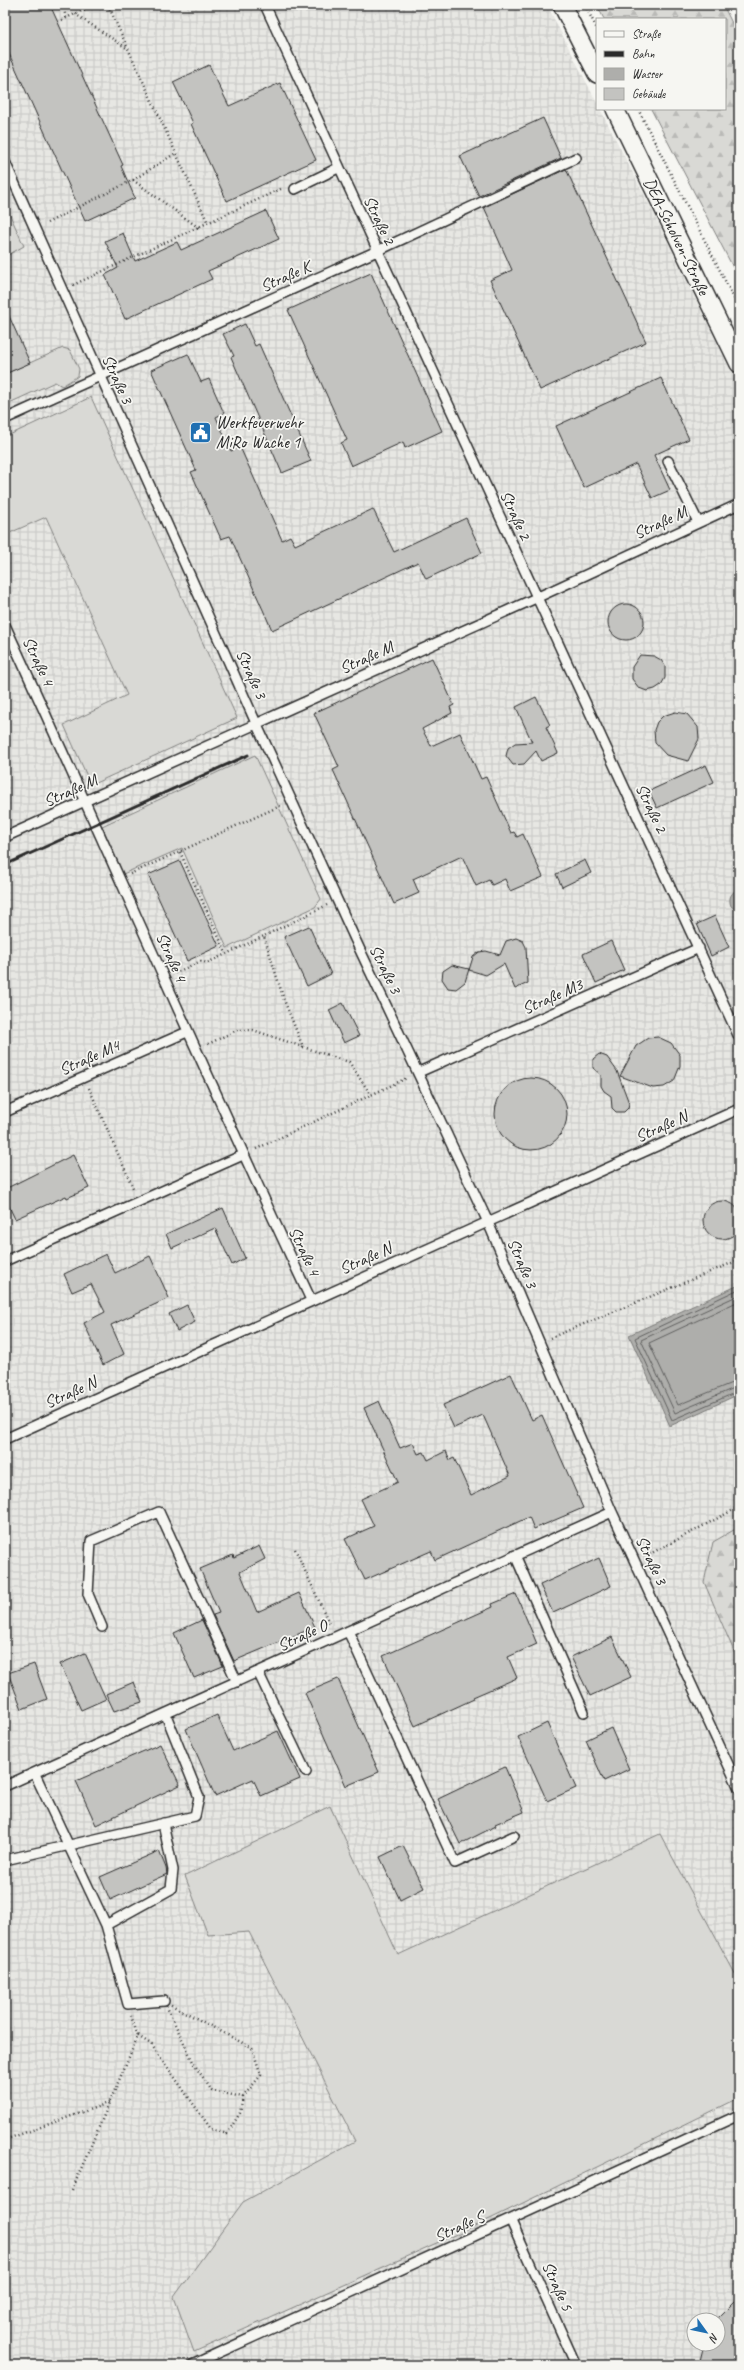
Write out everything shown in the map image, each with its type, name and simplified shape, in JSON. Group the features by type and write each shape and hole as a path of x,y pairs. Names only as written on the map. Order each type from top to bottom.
{"street":[{"path":"562,5 596,72"},
{"name":"DEA-Scholven-Straße","path":"615,110 739,364"}],"lane":[{"name":"Straße 2","path":"265,5 338,168 739,1037"},
{"name":"Straße K","path":"5,419 377,251 576,158"},
{"name":"Straße 3","path":"5,162 256,723 337,900 488,1220 538,1343 612,1512 739,1788"},
{"path":"295,189 338,168"},
{"path":"668,461 698,522"},
{"name":"Straße M","path":"5,837 536,598 739,504"},
{"name":"Straße 4","path":"5,625 120,879 195,1051 311,1300"},
{"name":"Straße M3","path":"418,1072 699,948"},
{"name":"Straße M4","path":"5,1112 187,1032"},
{"name":"Straße N","path":"5,1439 488,1220 739,1109"},
{"path":"5,1261 243,1155"},
{"path":"102,1627 88,1594 91,1541 159,1512 237,1682"},
{"name":"Straße O","path":"5,1786 166,1715 612,1512"},
{"path":"516,1555 584,1712"},
{"path":"348,1631 455,1863 514,1836"},
{"path":"258,1672 306,1772"},
{"path":"5,1860 195,1816 199,1797 166,1715"},
{"path":"35,1774 106,1925 128,2004 164,2001"},
{"path":"106,1925 172,1889 173,1870 163,1824"},
{"name":"Straße S","path":"192,2365 511,2221 739,2115"},
{"name":"Straße 5","path":"511,2221 576,2365"}],"path":[{"path":"63,5 66,18"},
{"path":"62,20 94,5"},
{"path":"108,5 208,224"},
{"path":"585,5 596,27"},
{"path":"75,14 129,50"},
{"path":"639,110 739,308"},
{"path":"34,229 133,180 176,153"},
{"path":"133,180 199,228"},
{"path":"62,290 208,224 287,186 295,189"},
{"path":"120,879 292,800"},
{"path":"180,852 226,953"},
{"path":"164,978 201,961 207,963 337,900"},
{"path":"264,936 284,1000 303,1047"},
{"path":"195,1051 237,1030 254,1030 349,1062 371,1095"},
{"path":"243,1155 418,1072"},
{"path":"84,1077 139,1202"},
{"path":"538,1343 739,1260"},
{"path":"635,1562 739,1507"},
{"path":"295,1549 335,1637"},
{"path":"138,2036 151,2044 211,2129 227,2134 240,2113 243,2097 261,2075 252,2048 164,2001"},
{"path":"164,2001 194,2064 212,2091 243,2097"},
{"path":"72,2190 138,2036 128,2004"},
{"path":"10,2138 111,2102"}],"shaded area":[{"path":"5,5 547,5 596,101 596,110 601,110 651,208 739,387 739,2365 5,2365"}],"green space":[{"path":"597,5 723,5 739,37 739,279 652,110 726,110 726,18 604,18"},
{"path":"5,204 24,246 8,255 5,247"},
{"path":"63,348 70,350 79,369 78,376 62,386 55,382 5,405 5,374"},
{"path":"91,397 237,718 91,785 64,725 127,695 46,517 5,535 5,437"},
{"path":"255,755 321,899 315,907 227,948 182,848 123,874 102,826"},
{"path":"739,1527 739,1663 704,1582 713,1542"},
{"path":"330,1806 398,1955 660,1834 739,1981 739,2098 490,2219 194,2352 174,2297 243,2202 355,2141 249,1932 208,1935 185,1876"}],"water":[{"path":"739,889 739,912 731,906 730,898 736,890"},
{"path":"739,1285 739,1394 670,1426 629,1335"}],"building":[{"path":"5,5 50,5 123,165 121,166 135,198 85,221 5,45"},
{"path":"209,65 229,106 280,83 316,160 227,201 191,124 193,123 173,82"},
{"path":"543,118 561,158 479,196 460,156"},
{"path":"566,169 646,342 540,390 490,280 512,270 484,207"},
{"path":"266,211 279,239 208,271 212,279 125,319 105,275 118,268 105,241 123,233 135,261 177,242 181,250"},
{"path":"371,273 442,431 405,448 403,442 351,466 341,443 347,440 288,310"},
{"path":"5,307 30,363 5,374"},
{"path":"245,324 255,346 259,344 311,461 282,473 231,357 234,356 223,334"},
{"path":"188,354 201,382 209,379 224,413 216,417 231,451 240,447 282,540 290,536 295,545 373,509 394,552 466,518 482,553 426,579 418,562 272,630 230,536 221,539 191,472 196,470 151,370"},
{"path":"661,378 689,439 654,455 670,490 652,498 636,464 584,488 556,426"},
{"path":"626,604 639,609 644,622 639,635 626,640 613,635 608,622 613,609"},
{"path":"640,655 654,656 661,660 665,666 665,678 661,685 655,689 647,691 639,688 632,679 632,667"},
{"path":"432,658 454,705 450,707 452,713 422,729 431,746 460,733 481,779 486,777 511,833 514,832 517,837 523,834 543,877 510,891 505,879 492,885 489,880 476,886 462,856 413,879 419,893 394,904 333,770 339,767 314,713"},
{"path":"536,697 550,725 546,727 558,753 541,761 536,751 524,764 513,765 506,756 508,748 515,743 532,742 516,707"},
{"path":"675,712 687,714 698,727 699,739 688,761 666,755 655,743 654,730 657,722 663,716"},
{"path":"706,765 714,782 657,808 649,791"},
{"path":"585,860 591,873 562,887 556,874"},
{"path":"180,861 219,946 187,961 148,875"},
{"path":"715,916 729,947 711,956 697,924"},
{"path":"309,926 331,974 307,986 284,937"},
{"path":"516,938 523,941 526,947 528,983 515,989 504,964 486,975 469,970 473,957 479,952 486,951 500,955 506,941"},
{"path":"611,941 624,970 596,983 583,954"},
{"path":"452,965 469,969 465,982 456,989 448,988 442,979 443,971"},
{"path":"343,1003 359,1036 344,1043 329,1010"},
{"path":"658,1037 671,1043 680,1055 680,1066 674,1081 664,1087 653,1088 620,1076 636,1046 648,1038"},
{"path":"599,1054 607,1057 617,1071 629,1103 628,1108 624,1112 616,1112 612,1108 611,1096 604,1091 601,1086 601,1075 593,1068 593,1059"},
{"path":"531,1078 551,1084 561,1094 567,1114 561,1134 551,1144 531,1150 511,1144 501,1134 495,1114 501,1094 511,1084"},
{"path":"73,1155 89,1188 67,1198 66,1196 15,1219 5,1198 5,1189"},
{"path":"718,1201 726,1201 733,1204 738,1209 741,1220 738,1231 733,1236 726,1239 718,1239 711,1236 706,1231 703,1224 703,1216 706,1209 711,1204"},
{"path":"223,1208 245,1258 232,1265 215,1228 172,1248 166,1234"},
{"path":"106,1254 115,1273 150,1256 169,1298 111,1325 124,1354 103,1365 84,1323 105,1312 91,1284 72,1292 64,1274"},
{"path":"187,1305 195,1322 177,1331 169,1314"},
{"path":"511,1374 532,1420 542,1415 583,1508 534,1529 529,1517 435,1560 431,1551 365,1580 345,1539 374,1526 361,1499 398,1482 364,1408 379,1401 400,1448 413,1443 418,1454 424,1452 428,1460 446,1451 450,1460 454,1458 471,1495 510,1476 483,1415 454,1428 443,1405"},
{"path":"259,1546 265,1559 240,1572 257,1612 299,1593 315,1627 234,1661 213,1615 219,1613 200,1569 233,1555 234,1558"},
{"path":"599,1558 611,1586 553,1613 540,1585"},
{"path":"516,1594 537,1644 508,1657 517,1678 473,1697 474,1699 415,1726 383,1656 493,1607 492,1604"},
{"path":"202,1620 223,1666 194,1678 174,1633"},
{"path":"612,1637 631,1677 590,1696 571,1657"},
{"path":"85,1653 106,1699 81,1710 60,1664"},
{"path":"34,1664 47,1699 22,1709 8,1673"},
{"path":"338,1679 379,1772 346,1786 305,1693"},
{"path":"134,1682 142,1702 114,1711 106,1694"},
{"path":"217,1715 233,1751 278,1731 300,1779 261,1796 253,1779 215,1796 186,1729"},
{"path":"547,1723 576,1788 547,1801 518,1737"},
{"path":"611,1728 629,1769 604,1781 586,1740"},
{"path":"160,1744 180,1785 96,1825 76,1781"},
{"path":"505,1767 524,1812 495,1824 496,1826 460,1844 438,1799"},
{"path":"403,1846 424,1888 400,1900 380,1857"},
{"path":"159,1851 167,1874 110,1900 100,1877"},
{"path":"739,2297 739,2365 699,2365 702,2352 726,2352 726,2312 724,2312"}],"railway":[{"path":"5,865 248,755"}],"place":[{"name":"Werkfeuerwehr MiRo Wache 1","path":"201,432"}]}
